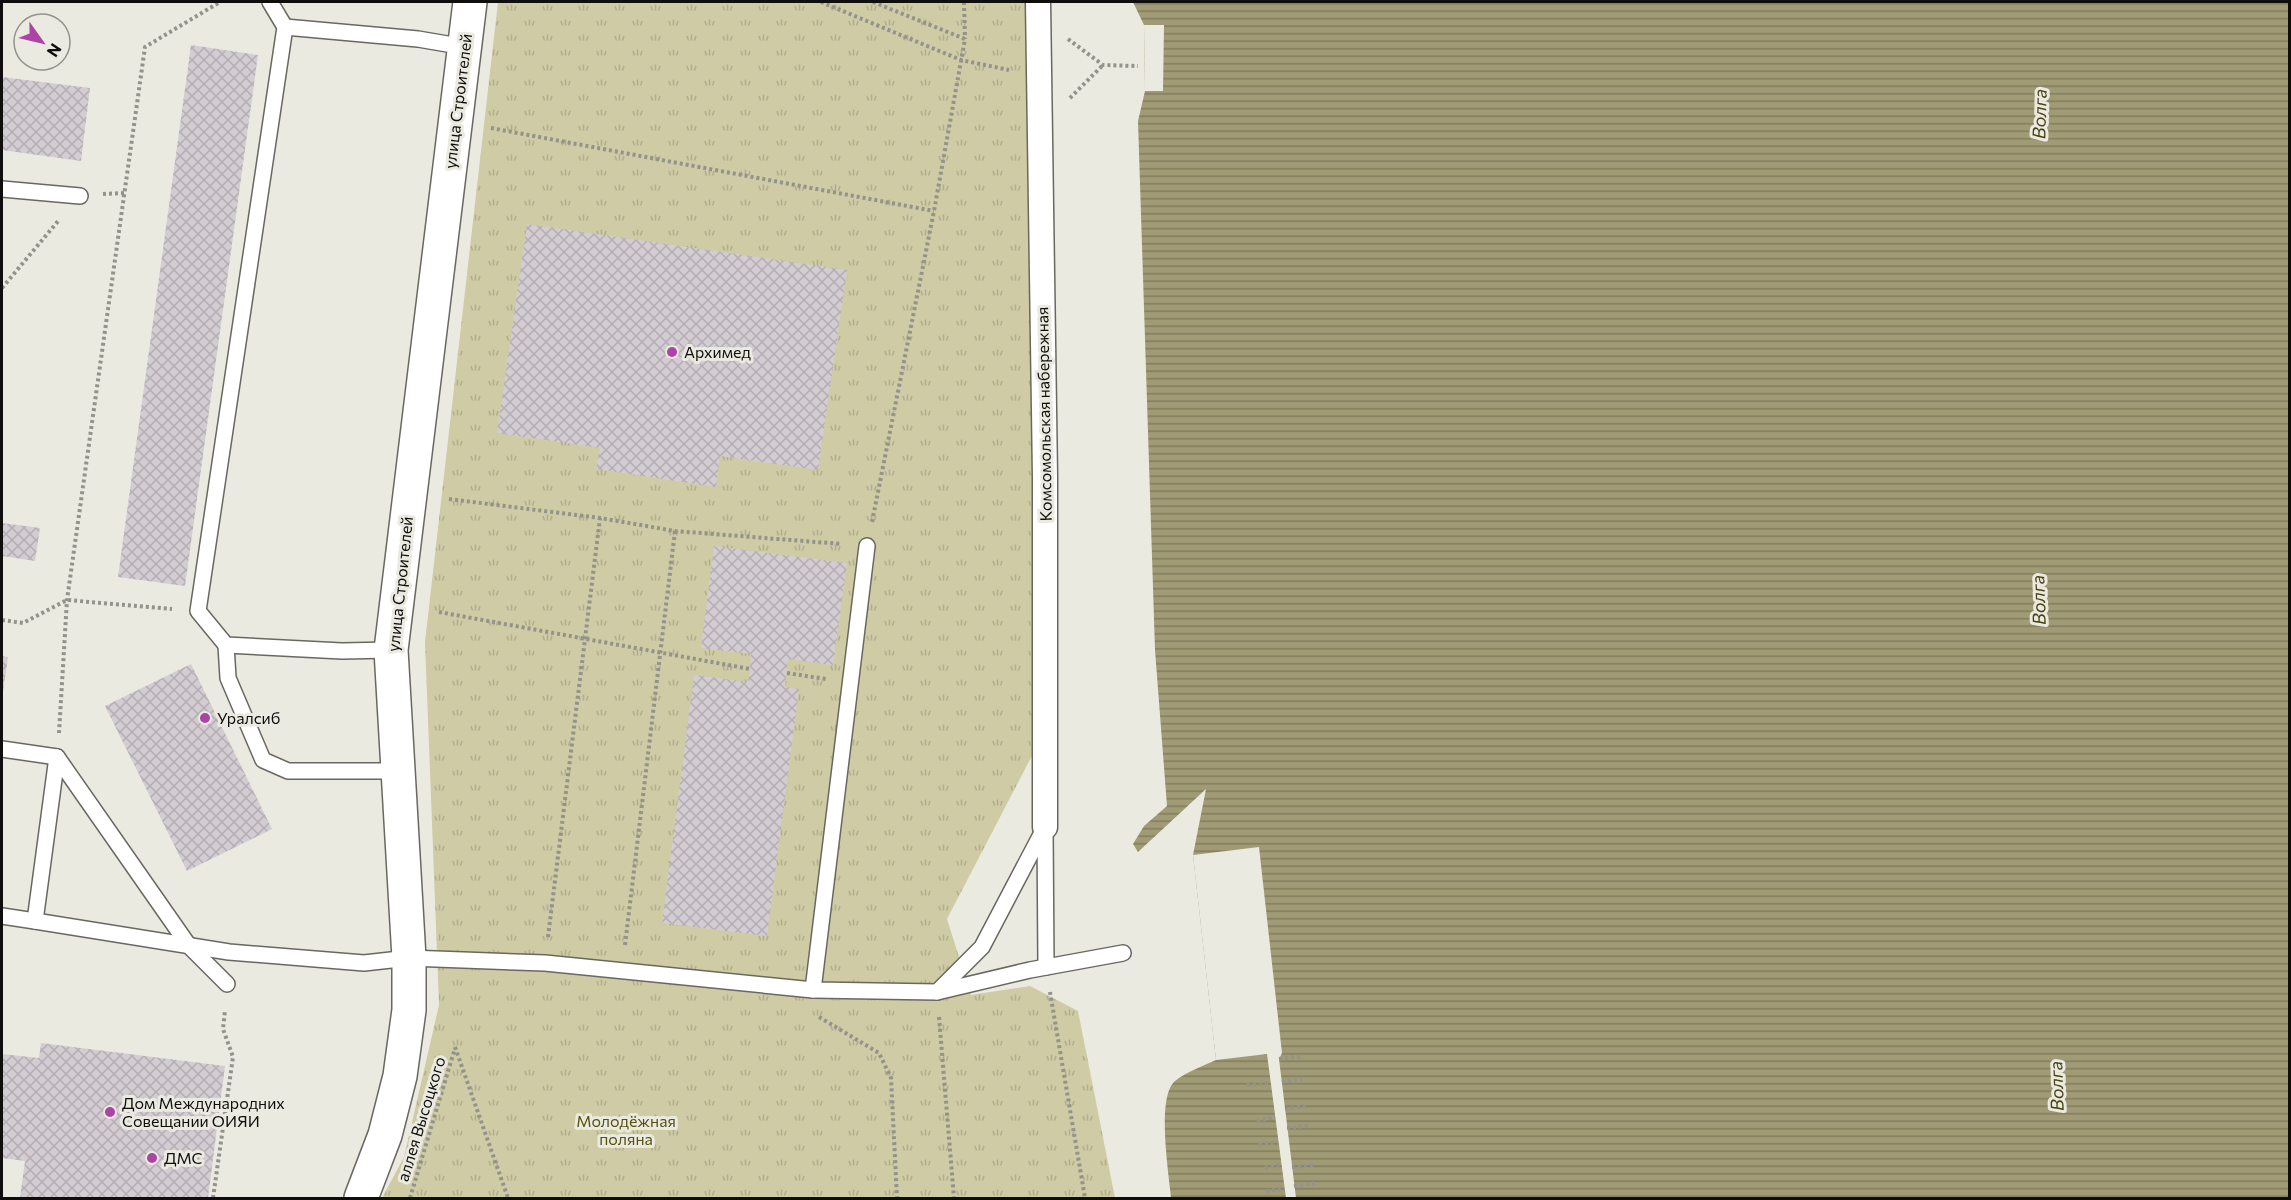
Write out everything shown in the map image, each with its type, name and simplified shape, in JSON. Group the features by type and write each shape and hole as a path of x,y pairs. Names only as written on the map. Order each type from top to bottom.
{"street":[{"name":"улица Строителей","path":"361,1198 385,1135 400,1076 409,1010 409,958 391,650 470,2"},
{"name":"Комсомольская набережная","path":"1038,10 1045,477 1044,827"}],"lane":[{"path":"270,2 285,27 198,611 226,645 228,678 263,760 288,771 399,771"},
{"path":"285,27 418,39 465,47"},
{"path":"2,189 80,195"},
{"path":"813,990 867,546"},
{"path":"226,645 342,651 391,650"},
{"path":"2,749 57,757 189,946 227,984"},
{"path":"35,921 57,757"},
{"path":"1044,827 1046,967"},
{"path":"937,992 982,947 1044,827"},
{"path":"2,916 229,952 364,963 409,958 544,963 622,969 813,990 937,992 1046,967 1123,953"}],"path":[{"path":"57,757 67,600 146,47 220,2"},
{"path":"821,2 961,60 1038,75"},
{"path":"873,2 965,39"},
{"path":"449,499 600,518 675,531 867,546 934,211 965,39 963,2"},
{"path":"1038,10 1103,65 1138,66"},
{"path":"491,128 934,211"},
{"path":"2,288 80,195"},
{"path":"544,963 600,518"},
{"path":"622,969 675,531"},
{"path":"2,620 23,622 67,600 198,611"},
{"path":"439,612 750,669"},
{"path":"787,673 850,682"},
{"path":"1046,967 1085,1198"},
{"path":"813,990 813,1013 879,1053 891,1078 897,1198"},
{"path":"937,992 954,1198"},
{"path":"213,1198 233,1057 223,1029"},
{"name":"аллея Высоцкого","path":"410,1198 455,1047 508,1198"},
{"path":"1279,1059 1302,1056"},
{"path":"1282,1082 1302,1079"},
{"path":"1247,1085 1271,1083"},
{"path":"1285,1109 1305,1106"},
{"path":"1257,1121 1275,1117"},
{"path":"1287,1128 1308,1126"},
{"path":"1259,1144 1278,1143"},
{"path":"1265,1168 1281,1164"},
{"path":"1292,1167 1314,1165"},
{"path":"1294,1186 1316,1183"},
{"path":"1266,1191 1284,1189"}],"green space":[{"name":"Молодёжная поляна","path":"498,2 1027,2 1037,470 1036,748 947,919 971,995 1030,986 1078,1011 1115,1198 382,1198 404,1157 439,1005 425,642"}],"water":[{"name":"Волга","path":"1133,2 2289,2 2289,1198 1171,1198 1165,1136 1166,1103 1169,1090 1179,1078 1216,1060 1193,855 1206,789 1138,852 1133,844 1144,826 1167,806 1155,650 1138,121 1145,91 1144,25"}],"pier":[{"path":"1144,25 1164,25 1163,91 1145,91"},
{"path":"1259,847 1282,1053 1279,1059 1296,1198 1286,1198 1267,1054 1216,1060 1193,855"}],"building":[{"path":"191,45 258,55 185,586 118,577"},
{"path":"2,77 90,88 81,161 2,150"},
{"name":"Архимед","path":"527,224 847,270 818,470 720,456 716,487 596,469 600,448 497,433"},
{"path":"2,523 40,528 35,561 2,556"},
{"path":"714,546 847,563 833,665 788,659 785,687 799,689 767,936 662,923 694,675 748,682 750,669 751,654 701,648"},
{"path":"2,656 8,657 3,692 2,692"},
{"path":"191,664 272,829 187,871 105,706"},
{"name":"Дом Международних Совещании ОИЯИ","path":"41,1043 225,1066 208,1198 20,1198 25,1161 2,1158 2,1054 39,1058"}],"place":[{"name":"Архимед","path":"672,352"},
{"name":"Уралсиб","path":"205,718"},
{"name":"Дом Международних Совещании ОИЯИ","path":"110,1112"},
{"name":"ДМС","path":"152,1158"}]}
